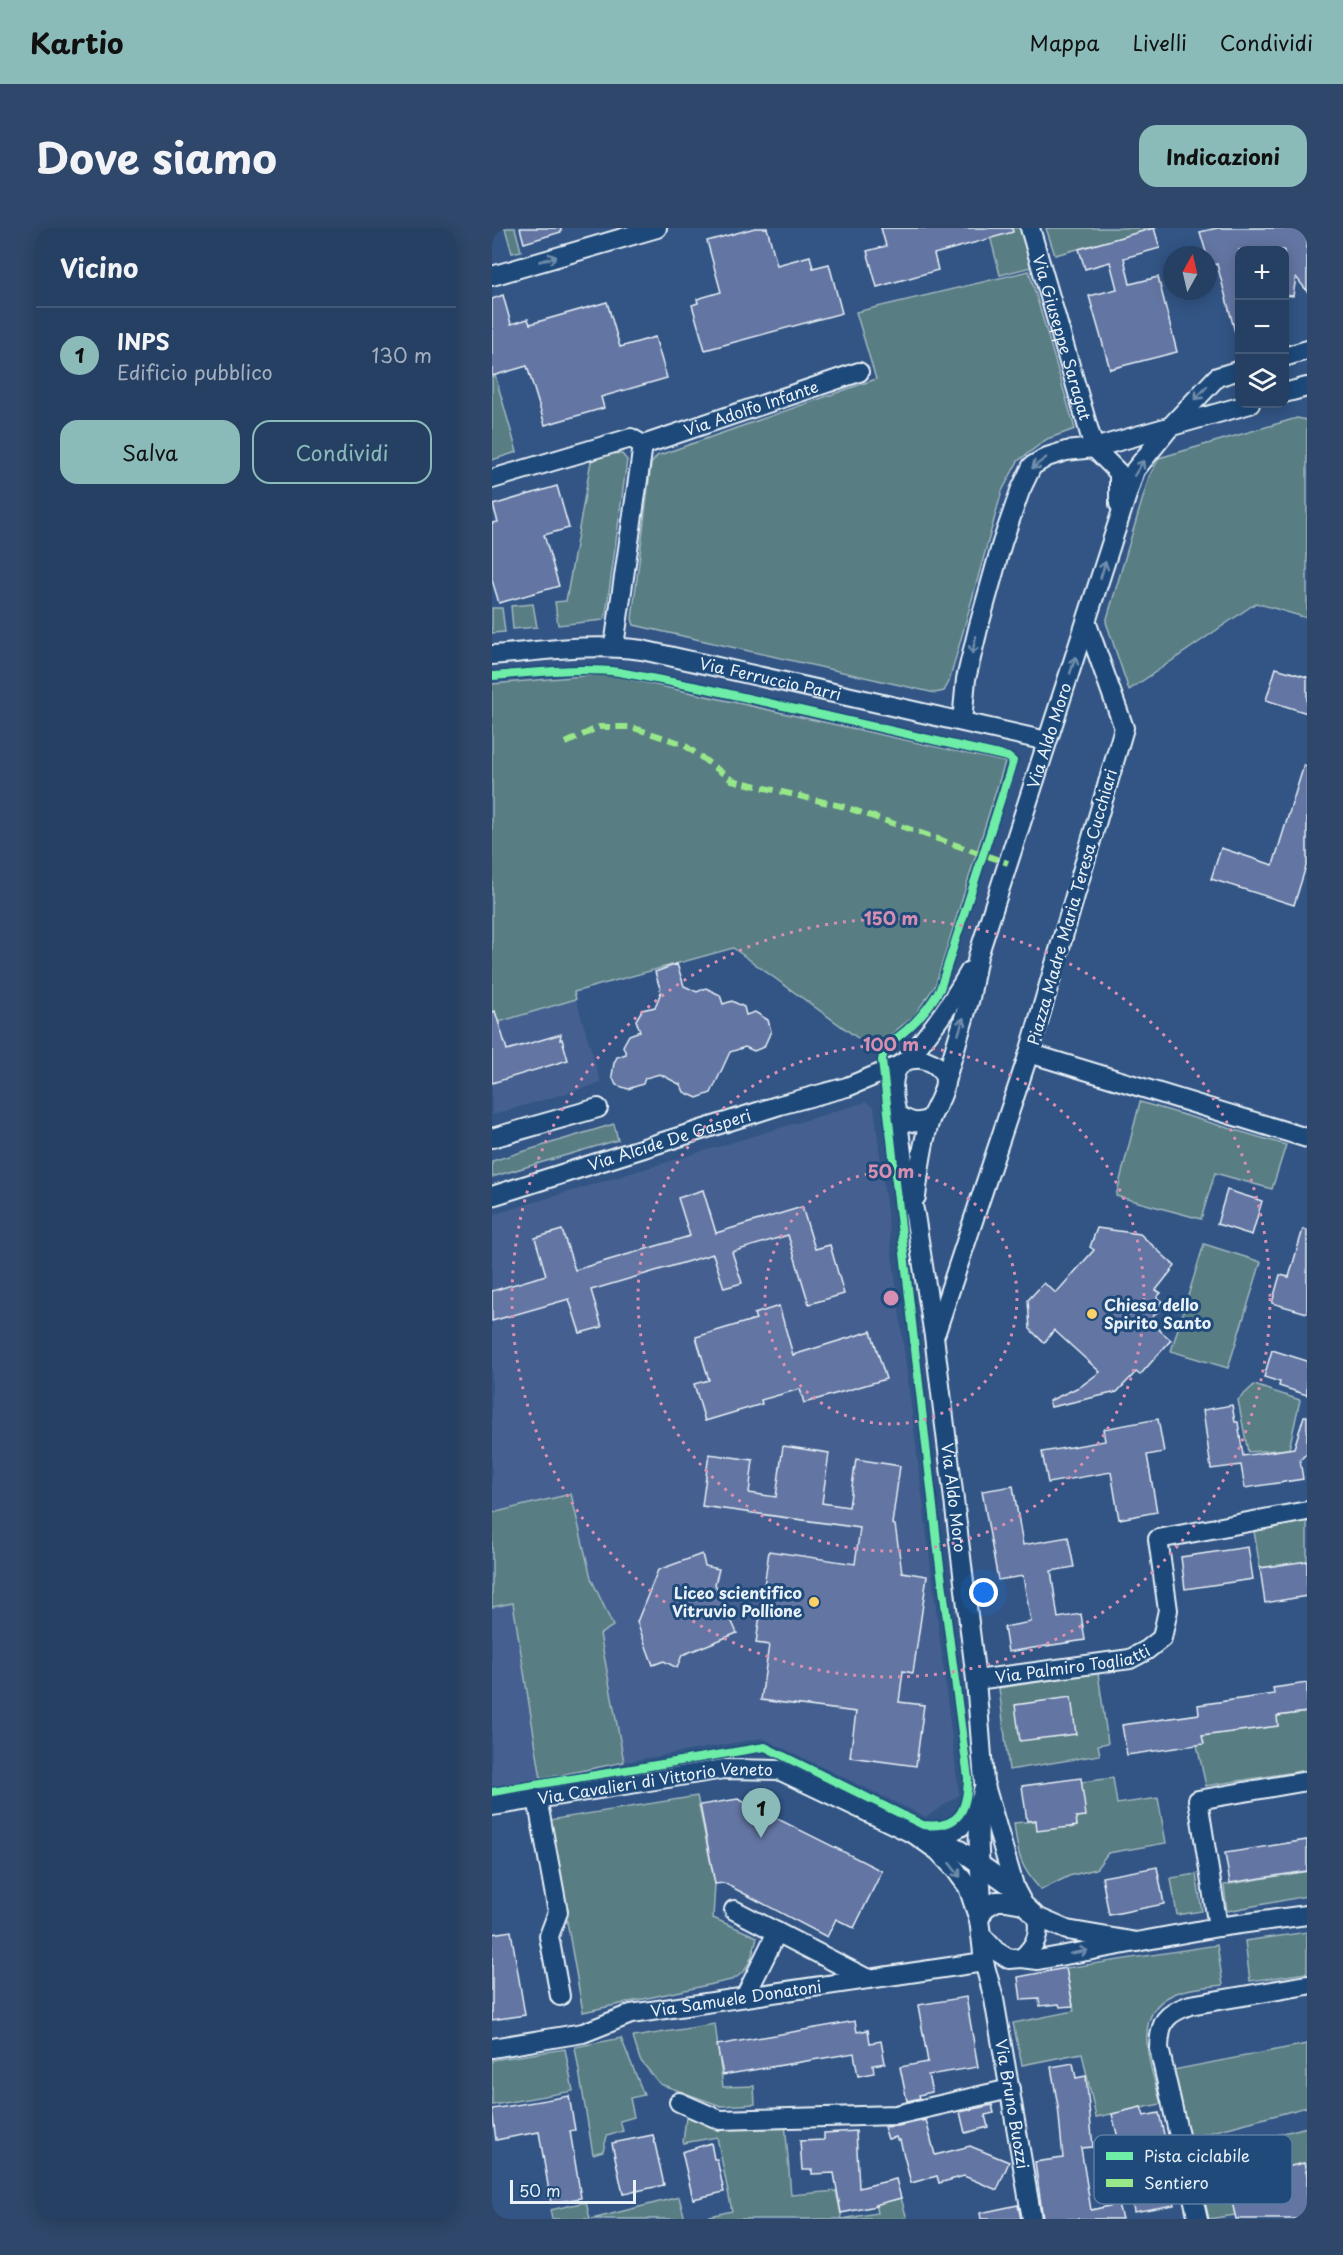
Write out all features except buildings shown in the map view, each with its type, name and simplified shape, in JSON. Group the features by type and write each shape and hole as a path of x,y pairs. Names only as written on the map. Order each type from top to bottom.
{"street":[{"path":"492,276 657,228"},
{"name":"Via Giuseppe Saragat","path":"1030,228 1094,448"},
{"path":"1289,355 1307,350"},
{"name":"Via Aldo Moro","path":"945,1082 970,998 978,956 1135,470 1170,427 1217,377 1235,371"},
{"name":"Via Adolfo Infante","path":"492,479 631,438 643,445 859,372"},
{"path":"1289,392 1307,387"},
{"path":"1289,394 1307,400"},
{"path":"962,721 966,679 978,629 1002,543 1020,490 1032,466 1047,457 1066,451 1094,448 1236,408"},
{"path":"614,646 643,445"},
{"name":"Via Aldo Moro","path":"1094,448 1119,473 1119,516"},
{"name":"Piazza Madre Maria Teresa Cucchiari","path":"1087,624 1124,728 1029,1053 1307,1138"},
{"name":"Via Ferruccio Parri","path":"492,655 614,646 642,650 1047,741"},
{"name":"Via Aldo Moro","path":"904,1062 933,1029 956,997 978,956"},
{"path":"934,1336 1029,1053"},
{"path":"920,1058 934,1063 942,1071 945,1082 931,1118 919,1124 908,1122 894,1106 894,1075 904,1062 920,1058"},
{"name":"Via Alcide De Gasperi","path":"492,1196 847,1086 904,1062"},
{"name":"Via Alcide De Gasperi","path":"847,1086 874,1089 894,1106"},
{"name":"Via Aldo Moro","path":"894,1106 915,1215 934,1336 976,1680 984,1782"},
{"path":"492,1138 598,1108"},
{"name":"Via Aldo Moro","path":"915,1215 920,1159 931,1118"},
{"name":"Via Palmiro Togliatti","path":"976,1680 1130,1659 1162,1638 1168,1610 1158,1539 1307,1510"},
{"name":"Via Cavalieri di Vittorio Veneto","path":"492,1806 724,1769 779,1770 923,1835"},
{"path":"1218,1927 1198,1800 1307,1781"},
{"path":"982,1921 980,1800 984,1782"},
{"path":"984,1782 1019,1896"},
{"path":"537,1798 558,1912 549,1936 560,1996"},
{"path":"923,1835 956,1831 969,1821 980,1800"},
{"path":"923,1835 955,1869 968,1887 996,1952 1016,1959 1038,1960 1218,1927 1307,1915"},
{"path":"923,1835 954,1846 1019,1896 1037,1917 1067,1930 1137,1942"},
{"path":"982,1921 997,1901 1006,1901 1019,1896"},
{"path":"734,1910 868,1979"},
{"path":"993,1991 1002,1965 1016,1959 1037,1941 1039,1931 1037,1917"},
{"name":"Via Bruno Buozzi","path":"982,1921 984,1962 993,1991 1032,2219"},
{"path":"745,1997 777,1932"},
{"name":"Via Samuele Donatoni","path":"492,2048 583,2033 631,2014 984,1962"},
{"path":"1179,2135 1159,2048 1162,2024 1172,2012 1190,2005 1307,1985"},
{"path":"679,2102 720,2120 896,2115 1010,2089"},
{"path":"1195,2204 1198,2219"}],"shaded area":[{"path":"576,999 601,1083 492,1115 492,1024"},
{"path":"866,1102 874,1107 959,1795 926,1817 762,1738 624,1762 600,1633 613,1626 591,1578 571,1494 492,1513 492,1215"},
{"path":"513,1603 541,1779 492,1787 492,1607"}],"green space":[{"path":"505,228 515,228 521,251 512,253"},
{"path":"988,228 1020,228 1031,267 1000,275"},
{"path":"1046,228 1157,228 1055,255"},
{"path":"1029,271 1075,429 1047,439 1018,461 1002,491 949,682 944,691 935,693 634,625 632,619 651,464 657,456 876,379 856,312"},
{"path":"495,375 517,452 492,460 492,376"},
{"path":"1297,418 1307,420 1307,618 1256,603 1129,690 1106,622 1149,477 1159,458"},
{"path":"611,453 622,454 627,460 606,614 603,620 558,625 555,602 566,601 591,461"},
{"path":"533,604 537,627 513,629 511,606"},
{"path":"492,608 502,608 505,632 492,633"},
{"path":"606,674 1005,762 935,986 914,1016 873,1049 733,948 574,992 576,999 492,1024 492,684"},
{"path":"1140,1102 1286,1145 1272,1189 1215,1173 1201,1219 1116,1196"},
{"path":"614,1124 618,1140 492,1177 492,1161"},
{"path":"1204,1244 1261,1262 1228,1368 1171,1351"},
{"path":"1254,1385 1300,1400 1289,1449 1248,1452 1238,1400"},
{"path":"571,1494 591,1578 613,1626 600,1634 624,1762 541,1779 513,1603 492,1607 492,1513"},
{"path":"1307,1521 1307,1561 1260,1568 1254,1531"},
{"path":"1098,1673 1108,1743 1098,1745 1100,1755 1009,1770 999,1688"},
{"path":"1307,1712 1307,1770 1206,1786 1197,1745 1203,1744 1202,1736 1277,1716"},
{"path":"1113,1778 1117,1804 1158,1798 1166,1843 1108,1853 1096,1869 1069,1876 1041,1890 1028,1874 1021,1860 1014,1823 1068,1818 1070,1828 1077,1826 1076,1817 1082,1782"},
{"path":"697,1796 715,1884 713,1918 757,1937 746,1969 731,1980 583,2012 549,1820"},
{"path":"1307,1871 1307,1896 1227,1911 1224,1885"},
{"path":"1196,1874 1202,1911 1177,1915 1171,1878"},
{"path":"1307,1932 1307,1973 1250,1981 1245,1941"},
{"path":"1217,1945 1223,1985 1190,1989 1172,1995 1159,2004 1151,2016 1147,2029 1147,2044 1161,2104 1096,2117 1082,2053 1022,2065 1013,2023 1074,2011 1066,1968"},
{"path":"715,2024 723,2087 754,2086 755,2104 721,2106 660,2084 640,2060 633,2037"},
{"path":"621,2038 644,2095 630,2098 634,2117 620,2121 623,2131 607,2136 603,2151 593,2154 575,2047"},
{"path":"1307,2044 1307,2107 1201,2135 1189,2135 1173,2070"},
{"path":"565,2049 573,2091 492,2105 492,2060"},
{"path":"686,2117 714,2126 785,2122 791,2195 836,2191 842,2219 697,2219 732,2211 717,2137 683,2143"},
{"path":"1307,2127 1307,2176 1304,2164 1292,2173 1292,2135 1276,2135"},
{"path":"873,2194 893,2200 901,2198 907,2219 842,2219 877,2213"},
{"path":"679,2197 685,2219 592,2219"},
{"path":"586,2202 590,2219 552,2219 550,2210"},
{"path":"1205,2204 1250,2204 1235,2215 1209,2219"}],"marked path":[{"path":"566,743 599,727 631,727 683,744 732,780 845,807 1008,863"}],"cycle path":[{"path":"492,676 572,670 619,672 703,688 1008,757 1013,761 940,989 916,1021 885,1046 882,1060 939,1559 968,1778 963,1808 959,1815 946,1824 923,1825 765,1747 492,1792"}],"place":[{"name":"Chiesa dello Spirito Santo","path":"1092,1314"},
{"name":"Liceo scientifico Vitruvio Pollione","path":"814,1602"},
{"name":"INPS","path":"761,1838"}]}
